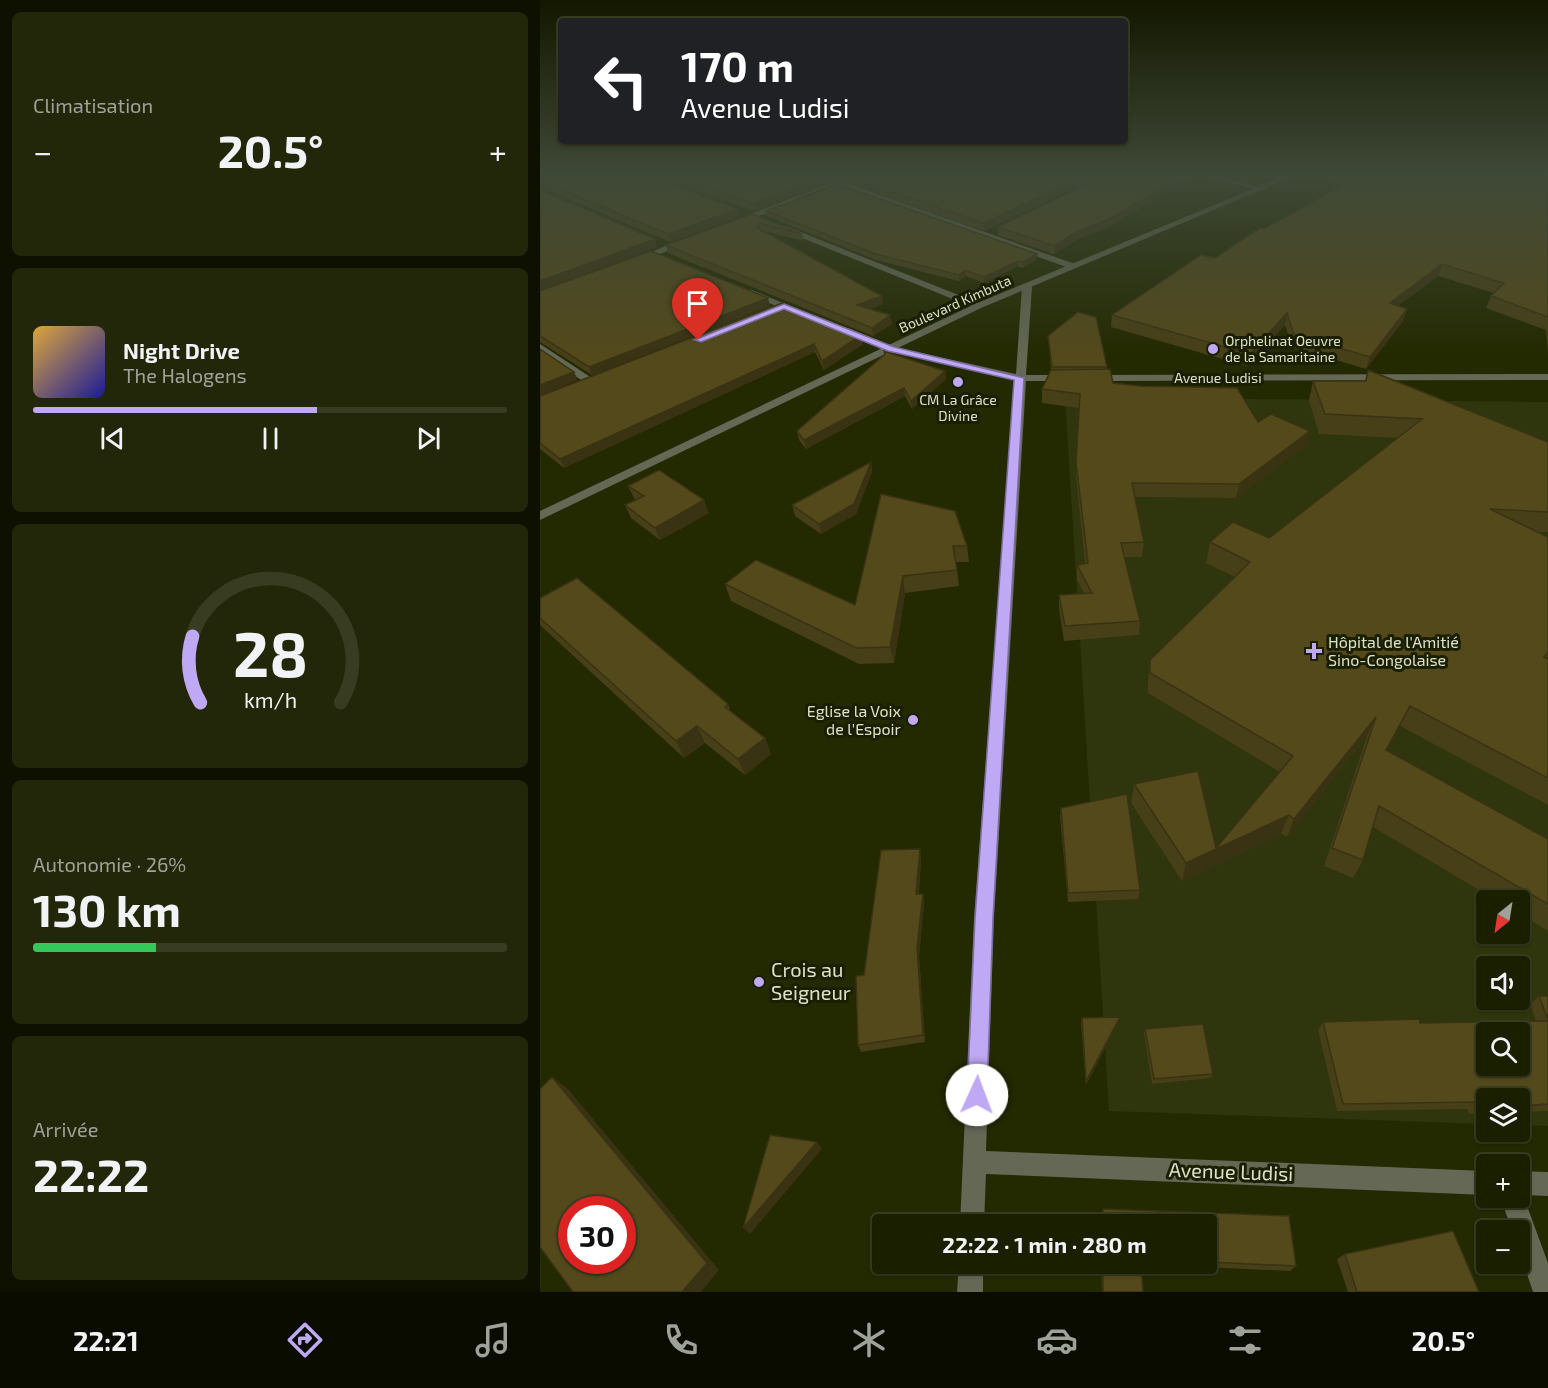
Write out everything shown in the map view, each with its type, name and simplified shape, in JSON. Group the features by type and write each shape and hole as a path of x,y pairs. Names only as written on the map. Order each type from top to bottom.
{"street":[{"path":"806,236 978,306"},
{"path":"990,236 1072,266"},
{"name":"Boulevard Kimbuta","path":"540,516 978,306 1145,236"},
{"path":"633,261 691,239"},
{"path":"660,242 670,247"},
{"path":"654,253 664,257"},
{"path":"972,1214 984,918 1027,287"},
{"path":"740,288 779,308 805,315"},
{"name":"Avenue Ludisi","path":"837,327 891,349 1019,378 1548,377"},
{"path":"540,347 591,382"},
{"name":"Avenue Ludisi","path":"975,1162 1476,1183"},
{"path":"1530,1184 1548,1184"},
{"path":"1516,1208 1546,1292"},
{"path":"969,1292 970,1274"}],"shaded area":[{"name":"Hôpital de l'Amitié Sino-Congolaise","path":"1065,397 1548,402 1548,1126 1530,1125 1530,1088 1476,1088 1476,1124 1109,1111"}],"building":[{"path":"540,236 649,236 655,239 540,281"},
{"path":"690,236 772,236 882,296 857,305 890,315 872,328 666,245"},
{"path":"831,236 986,236 1037,254 984,277 965,270 959,275 876,254"},
{"path":"1025,236 1070,236 1054,246"},
{"path":"1248,236 1548,236 1548,317 1491,296 1504,283 1442,264 1390,303 1407,309 1370,357 1294,335 1287,313 1250,354 1112,315 1201,255 1215,258"},
{"path":"651,251 768,298 589,367 540,336 540,291"},
{"path":"782,303 861,335 822,361 814,344 560,459 540,443 540,396"},
{"path":"1078,312 1096,317 1107,367 1052,367 1048,336"},
{"path":"540,349 574,372 540,385"},
{"path":"884,351 945,371 911,401 904,388 804,440 797,431 885,354"},
{"path":"1110,369 1113,383 1140,386 1237,388 1258,422 1271,414 1310,431 1239,484 1132,483 1144,542 1121,543 1140,621 1065,626 1059,595 1092,593 1077,565 1088,563 1076,462 1080,394 1042,389 1051,370"},
{"path":"1368,370 1548,442 1548,512 1490,509 1548,537 1548,652 1544,657 1548,659 1548,778 1410,706 1386,750 1548,839 1548,904 1530,894 1530,890 1524,890 1379,806 1363,860 1332,848 1376,717 1294,819 1289,815 1186,863 1134,784 1198,771 1216,848 1293,756 1150,673 1150,660 1250,562 1210,542 1233,522 1269,538 1422,419 1325,414 1313,381 1366,381"},
{"path":"871,462 854,504 819,524 792,505"},
{"path":"659,470 704,500 655,528 625,505 644,496 628,486"},
{"path":"881,494 955,511 967,546 953,546 957,570 903,576 890,647 856,648 725,584 756,560 855,605"},
{"path":"577,578 728,704 725,707 765,738 738,759 697,726 676,741 540,618 540,598"},
{"path":"1127,794 1140,890 1068,893 1061,808"},
{"path":"920,849 916,894 923,894 917,948 923,1035 858,1045 856,976 864,975 881,850"},
{"path":"1539,996 1548,996 1548,1020"},
{"path":"1120,1017 1086,1081 1082,1018"},
{"path":"1419,1019 1420,1023 1476,1022 1476,1076 1530,1076 1530,1022 1484,1022 1548,1021 1548,1104 1530,1105 1530,1088 1476,1088 1476,1102 1343,1104 1323,1022"},
{"path":"1203,1024 1213,1074 1154,1079 1145,1029"},
{"path":"552,1077 707,1263 682,1292 573,1292 560,1274 636,1274 636,1196 558,1196 558,1272 540,1247 540,1089"},
{"path":"770,1135 817,1142 743,1228"},
{"path":"1103,1209 1289,1216 1296,1266 1217,1262 1217,1214 1103,1214"},
{"path":"1453,1231 1479,1292 1357,1292 1345,1254"},
{"path":"1103,1274 1142,1274 1143,1292 1103,1292"}],"place":[{"name":"Orphelinat Oeuvre de la Samaritaine","path":"1213,349"},
{"name":"CM La Grâce Divine","path":"958,382"},
{"name":"Hôpital de l'Amitié Sino-Congolaise","path":"1314,651"},
{"name":"Eglise la Voix de l'Espoir","path":"913,720"},
{"name":"Crois au Seigneur","path":"759,982"}],"route":[{"path":"698,340 784,306 891,349 1019,378 1016,455 984,918 977,1095"}]}
